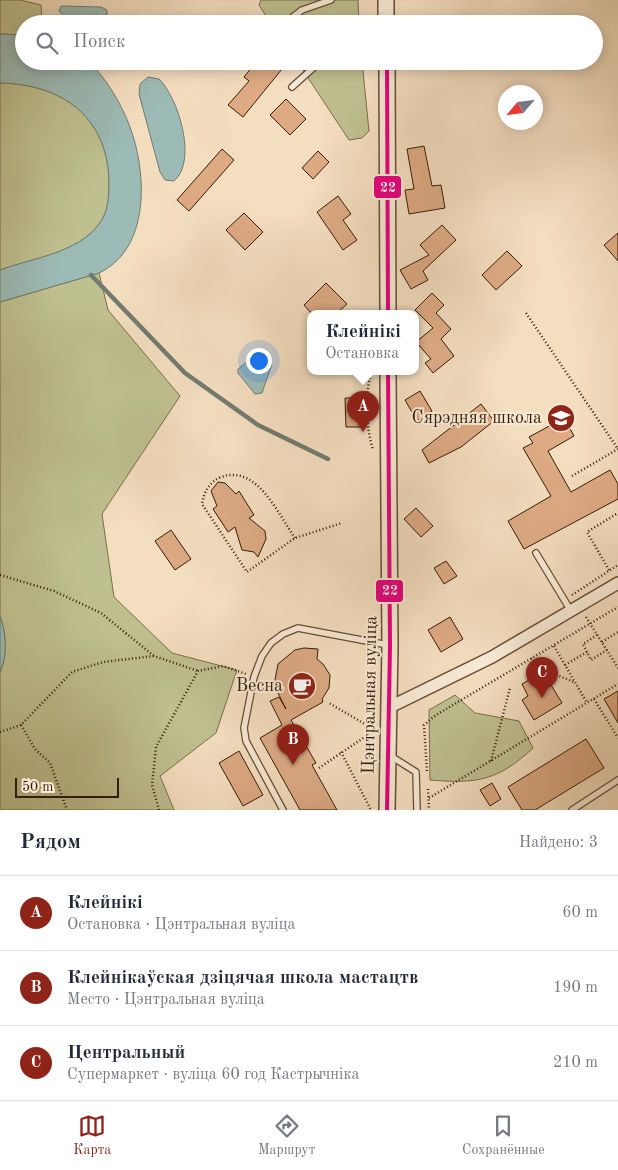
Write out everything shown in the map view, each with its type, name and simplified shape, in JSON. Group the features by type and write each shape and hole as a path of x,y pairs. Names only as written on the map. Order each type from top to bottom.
{"street":[{"path":"385,15 386,0"},
{"path":"386,70 388,310"},
{"name":"Цэнтральная вуліца","path":"387,810 390,707 388,375"},
{"path":"390,707 492,657 618,583"}],"lane":[{"path":"296,15 302,10 331,0"},
{"path":"292,87 311,70"},
{"path":"536,553 571,611"},
{"path":"283,810 246,741 244,728 254,678 262,656 271,643 283,634 298,628 390,646"},
{"path":"389,755 416,772 417,810"},
{"path":"572,810 618,780"}],"path":[{"path":"526,313 618,449 572,476"},
{"path":"371,375 368,382 368,436 375,454"},
{"path":"295,538 258,486 246,476 231,475 219,478 208,486 202,504 247,572 295,538 342,523"},
{"path":"609,570 587,532 618,513"},
{"path":"0,575 54,591 101,613 154,656 198,671 223,666 254,678"},
{"path":"429,810 424,725 436,715 618,606"},
{"path":"602,642 618,632"},
{"path":"597,635 583,644 591,660 607,650"},
{"path":"553,646 587,703"},
{"path":"565,666 587,652"},
{"path":"0,732 21,725 72,672 103,662 154,656"},
{"path":"531,658 537,667 576,683"},
{"path":"159,810 152,786 156,747 198,671"},
{"path":"428,799 618,684"},
{"path":"491,761 510,688"},
{"path":"594,699 618,738"},
{"path":"328,703 375,730"},
{"path":"374,740 375,720"},
{"path":"21,725 34,749 50,763 67,810"},
{"path":"319,768 375,730"},
{"path":"341,752 371,810"},
{"path":"371,810 372,800"}],"green space":[{"path":"0,0 20,0 41,5 42,15 15,15 15,35 0,34"},
{"path":"261,0 358,0 359,15 265,15 259,5"},
{"path":"303,70 363,70 369,131 362,138 349,140"},
{"path":"0,83 22,85 42,90 61,97 77,108 90,121 100,138 106,157 109,180 107,209 99,224 90,234 79,242 54,254 0,270"},
{"path":"99,273 108,310 180,396 102,514 114,597 172,653 237,670 216,733 160,776 174,810 0,810 0,672 3,665 5,644 0,616 0,302"},
{"path":"455,695 475,713 519,721 533,748 509,767 486,778 461,781 430,780 429,710"}],"water":[{"path":"61,6 101,7 107,10 107,15 63,15 59,11"},
{"path":"0,34 15,35 15,70 97,70 118,100 132,134 138,156 141,202 137,224 129,244 117,261 99,273 0,302 0,270 67,248 90,234 99,224 107,209 109,180 106,157 100,138 90,121 77,108 61,97 42,90 22,85 0,83"},
{"path":"148,77 159,79 166,88 173,100 183,129 184,159 181,172 174,181 165,180 160,172 139,94 140,84"},
{"path":"261,350 272,364 262,393 255,394 238,373 238,369"},
{"path":"0,616 5,644 3,665 0,672"}],"building":[{"path":"250,70 281,70 243,117 228,105 249,81 244,77"},
{"path":"286,99 306,119 290,135 270,115"},
{"path":"424,146 432,186 441,185 445,208 409,214 405,190 414,189 407,149"},
{"path":"222,149 234,160 189,211 177,200"},
{"path":"318,151 329,162 313,179 302,168"},
{"path":"338,196 351,214 343,220 357,240 343,250 317,212"},
{"path":"244,213 263,232 245,250 226,230"},
{"path":"442,225 456,240 423,271 428,280 411,289 400,270 429,255 420,245"},
{"path":"618,233 618,261 604,245"},
{"path":"507,251 522,266 496,290 482,275"},
{"path":"326,283 347,304 340,310 308,310 304,305"},
{"path":"432,293 444,305 436,313 451,329 441,339 454,356 433,373 425,363 431,359 419,345 419,340 433,328 419,314 419,310 415,310"},
{"path":"420,391 432,411 417,421 405,400"},
{"path":"345,398 365,398 366,427 346,427"},
{"path":"481,404 494,421 461,447 429,463 422,450"},
{"path":"564,418 574,436 548,451 571,492 610,470 618,484 618,499 524,549 508,521 551,496 523,448 533,443 529,437"},
{"path":"218,482 225,483 236,494 239,491 254,515 249,518 265,531 266,539 258,557 254,552 242,550 235,527 228,532 213,509 217,506 211,491"},
{"path":"416,508 433,526 421,537 404,519"},
{"path":"171,530 191,559 175,570 155,541"},
{"path":"446,561 457,576 444,584 434,568"},
{"path":"450,617 463,639 441,652 428,630"},
{"path":"304,648 318,649 317,659 323,664 330,675 329,688 322,699 323,702 291,720 316,763 312,765 337,810 300,810 260,738 282,725 270,701 279,697 286,709 274,685 278,664 295,650"},
{"path":"543,672 562,703 534,720 522,700 528,696 522,684"},
{"path":"618,691 618,723 604,699"},
{"path":"586,739 604,768 535,810 522,810 508,787"},
{"path":"239,751 263,795 243,806 219,763"},
{"path":"492,783 501,799 490,806 480,790"}],"waterway":[{"path":"91,275 185,373 258,425 328,459"}],"transit line":[{"name":"22","path":"387,70 388,310"},
{"name":"22","path":"387,810 390,646 388,375"}],"place":[{"name":"Сярэдняя школа","path":"561,418"},
{"name":"Клейнікі","path":"363,432"},
{"name":"Весна","path":"302,686"},
{"name":"Центральный","path":"542,698"},
{"name":"Клейнікаўская дзіцячая школа мастацтв","path":"293,765"}]}
